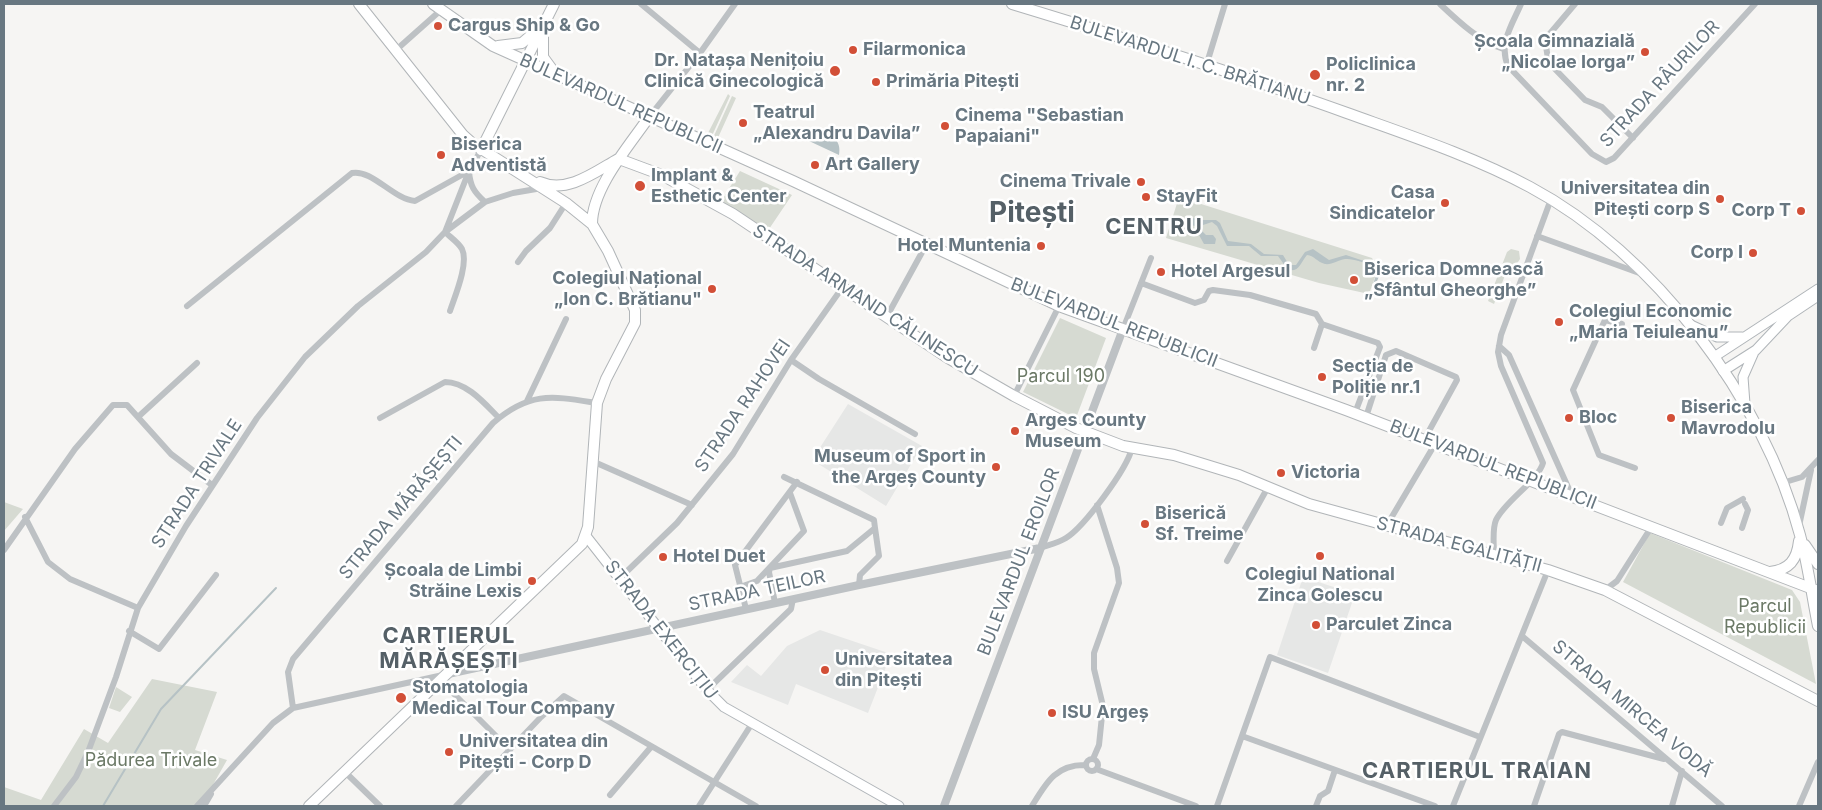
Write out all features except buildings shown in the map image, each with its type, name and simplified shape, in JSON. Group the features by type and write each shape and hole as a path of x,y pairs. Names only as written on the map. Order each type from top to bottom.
{"main road":[{"path":"309,806 578,550 586,536 597,403 606,379 633,329 636,316 624,284 592,224 566,203 516,170 481,150 463,135 359,4"},
{"path":"481,150 524,60 554,4"},
{"name":"BULEVARDUL I. C. BRĂTIANU","path":"1012,4 1207,63 1470,158 1515,179 1551,199 1595,230 1648,275 1691,325 1714,357 1746,409 1782,483 1799,533"},
{"name":"BULEVARDUL REPUBLICII","path":"437,7 493,46 793,181 1059,306 1366,417 1814,589"},
{"path":"493,46 511,46 522,43 544,22"},
{"path":"544,22 541,50 547,63 556,75"},
{"path":"592,224 594,206 619,159 650,117"},
{"path":"516,170 558,187 570,184 619,159"},
{"name":"STRADA ARMAND CĂLINESCU","path":"619,159 662,175 733,214 886,318 1014,396 1084,431"},
{"path":"1714,357 1818,289"},
{"path":"1723,371 1756,350 1788,316 1818,296"},
{"path":"1691,325 1717,337 1743,337"},
{"path":"1746,409 1743,378 1756,350"},
{"name":"STRADA EGALITĂȚII","path":"1084,431 1132,448 1192,460 1268,487 1299,501 1548,570 1605,590 1818,701"},
{"path":"1799,533 1818,564"},
{"path":"1770,572 1784,570 1792,563 1799,533"},
{"path":"1799,533 1814,589 1818,626"},
{"name":"STRADA EXERCIȚIU","path":"586,536 708,690 724,707 751,724 899,806"}],"street":[{"path":"641,4 700,53"},
{"path":"650,117 735,4"},
{"path":"1440,4 1478,35 1504,49 1521,4"},
{"path":"1575,4 1547,37 1548,59 1552,66 1585,100 1602,107 1632,138"},
{"name":"STRADA RÂURILOR","path":"1504,49 1505,59 1514,74 1592,154 1606,162 1614,158 1755,4"},
{"path":"396,50 437,7"},
{"path":"1207,63 1224,7"},
{"name":"STRADA TRIVALE","path":"445,232 469,172 481,150"},
{"path":"187,306 345,176 352,173 364,174 399,196 415,201 469,172 470,185 475,194 486,202"},
{"name":"STRADA TRIVALE","path":"54,806 76,777 88,752 116,677 129,631 138,608 212,485 257,418 305,357 358,306 426,252 445,232 486,202 513,193 542,188"},
{"path":"1494,555 1496,521 1529,481 1541,471 1542,458 1501,366 1499,346 1551,199"},
{"path":"518,262 550,228 566,203"},
{"path":"445,232 462,249 463,257 459,283 450,310"},
{"path":"1538,236 1631,271 1648,275"},
{"path":"886,318 926,245"},
{"path":"1123,329 1151,258"},
{"path":"1141,283 1196,303 1204,300 1209,291 1213,290 1250,295 1316,314 1322,324 1380,345 1355,413"},
{"name":"STRADA RAHOVEI","path":"620,578 666,534 692,505 737,447 792,360 842,288"},
{"path":"1014,396 1059,306"},
{"path":"528,401 566,319"},
{"path":"1622,324 1605,320 1573,390 1599,455 1635,468"},
{"path":"1314,348 1322,324"},
{"name":"BULEVARDUL EROILOR","path":"944,806 1123,329"},
{"path":"1499,346 1513,362 1572,496"},
{"path":"1366,417 1386,355 1396,351 1456,377 1457,380 1424,440"},
{"path":"792,360 819,379 915,434"},
{"path":"138,417 197,363"},
{"path":"380,418 445,382 452,382 482,400 499,418"},
{"name":"STRADA MĂRĂȘEȘTI","path":"293,708 288,672 294,658 499,418 510,408 528,401 556,397 597,403"},
{"path":"4,550 75,449 113,405 127,405 171,454 212,485"},
{"path":"1388,525 1435,444"},
{"path":"1040,548 1066,538 1096,506 1126,462 1132,448"},
{"path":"1782,483 1797,479 1811,470 1818,460"},
{"path":"592,461 692,505"},
{"path":"1799,533 1811,470"},
{"path":"784,477 874,520 879,556 860,576 859,585"},
{"path":"746,609 736,568 737,561 797,482"},
{"path":"1226,561 1268,487"},
{"path":"740,587 758,581 804,531 790,493"},
{"path":"1721,523 1727,508 1744,502 1748,510 1742,528"},
{"path":"1094,759 1099,745 1103,706 1094,668 1094,652 1119,583 1117,568 1096,506"},
{"path":"26,517 48,562 70,579 138,608"},
{"path":"1605,590 1617,581 1652,526"},
{"path":"770,568 847,551 875,528"},
{"name":"STRADA TEILOR","path":"197,806 273,723 293,708 444,678 746,609 1040,548"},
{"path":"770,568 769,572 775,603"},
{"path":"1453,806 1548,570"},
{"path":"129,631 159,649 216,575"},
{"path":"708,690 791,609 793,599"},
{"name":"STRADA MIRCEA VODĂ","path":"1522,636 1722,806"},
{"path":"1217,806 1270,657 1480,737"},
{"path":"444,678 510,750"},
{"path":"456,806 564,696 756,806"},
{"path":"700,806 751,724"},
{"path":"1534,806 1559,734 1562,732 1668,760"},
{"path":"1242,736 1435,806"},
{"path":"610,795 652,747"},
{"path":"1086,766 1088,760 1094,759"},
{"path":"1094,759 1098,764 1096,769"},
{"path":"1799,806 1818,762"},
{"path":"1032,806 1056,772 1069,766 1086,766 1091,771 1096,769 1196,806"},
{"path":"1316,806 1320,796 1328,791 1335,770"},
{"path":"345,772 380,806"},
{"path":"1672,806 1682,772"},
{"path":"204,806 216,785"}],"shaded area":[{"path":"818,134 827,134 837,141 839,155 809,141"},
{"path":"1194,218 1216,220 1220,223 1228,241 1251,244 1264,254 1283,255 1289,265 1296,265 1305,252 1313,249 1329,260 1346,255 1367,262 1378,260 1382,269 1375,286 1373,284 1378,270 1373,263 1348,259 1325,264 1307,255 1295,270 1288,270 1278,256 1261,256 1249,246 1227,246 1217,226 1212,222 1203,225 1202,231 1206,235 1213,235 1216,239 1215,244 1204,244 1199,235 1202,223 1200,222 1195,226 1191,225 1190,220"},
{"path":"848,404 922,446 886,506 812,460"},
{"name":"Parculet Zinca","path":"1303,577 1355,594 1328,673 1277,655"},
{"name":"Universitatea din Pitești","path":"820,630 891,654 868,713 796,684 788,705 731,682 747,665 761,676 787,646"}],"green space":[{"path":"728,94 730,96 711,138 707,135"},
{"path":"732,96 736,98 717,140 713,138"},
{"path":"740,171 792,195 767,232 720,203"},
{"path":"1179,197 1372,258 1378,269 1369,294 1319,283 1166,238"},
{"path":"1511,249 1519,251 1520,259 1514,268 1507,270 1494,304 1488,301 1507,252"},
{"name":"Parcul 190","path":"1060,318 1106,338 1076,418 1023,392"},
{"path":"4,502 23,509 4,531"},
{"name":"Parcul Republicii","path":"1650,533 1792,590 1800,602 1816,684 1623,582"},
{"name":"Pădurea Trivale","path":"152,679 217,692 195,750 227,760 201,806 4,806 4,787 41,800 84,729 108,743"},
{"path":"116,687 132,697 120,712 109,708"}],"waterway":[{"path":"103,806 161,709 276,588"}],"place":[{"name":"Cargus Ship & Go","path":"438,26"},
{"name":"Filarmonica","path":"853,50"},
{"name":"Școala Gimnazială „Nicolae Iorga”","path":"1645,52"},
{"name":"Dr. Natașa Nenițoiu Clinică Ginecologică","path":"835,71"},
{"name":"Policlinica nr. 2","path":"1315,75"},
{"name":"Primăria Pitești","path":"876,82"},
{"name":"Teatrul „Alexandru Davila”","path":"743,123"},
{"name":"Cinema \"Sebastian Papaiani\"","path":"945,126"},
{"name":"Biserica Adventistă","path":"441,155"},
{"name":"Art Gallery","path":"815,165"},
{"name":"Cinema Trivale","path":"1141,182"},
{"name":"Implant & Esthetic Center","path":"640,186"},
{"name":"StayFit","path":"1146,197"},
{"name":"Universitatea din Pitești corp S","path":"1720,199"},
{"name":"Casa Sindicatelor","path":"1445,203"},
{"name":"Corp T","path":"1801,211"},
{"name":"Hotel Muntenia","path":"1041,246"},
{"name":"Corp I","path":"1753,253"},
{"name":"Hotel Argesul","path":"1161,272"},
{"name":"Biserica Domnească „Sfântul Gheorghe”","path":"1354,280"},
{"name":"Colegiul Național „Ion C. Brătianu\"","path":"712,289"},
{"name":"Colegiul Economic „Maria Teiuleanu”","path":"1559,322"},
{"name":"Secția de Poliție nr.1","path":"1322,377"},
{"name":"Bloc","path":"1569,418"},
{"name":"Biserica Mavrodolu","path":"1671,418"},
{"name":"Arges County Museum","path":"1015,431"},
{"name":"Museum of Sport in the Argeș County","path":"996,467"},
{"name":"Victoria","path":"1281,473"},
{"name":"Biserică Sf. Treime","path":"1145,524"},
{"name":"Colegiul National Zinca Golescu","path":"1320,556"},
{"name":"Hotel Duet","path":"663,557"},
{"name":"Școala de Limbi Străine Lexis","path":"532,581"},
{"name":"Parculet Zinca","path":"1316,625"},
{"name":"Universitatea din Pitești","path":"825,670"},
{"name":"Stomatologia Medical Tour Company","path":"401,698"},
{"name":"ISU Argeș","path":"1052,713"},
{"name":"Universitatea din Pitești - Corp D","path":"449,752"}],"district":[{"name":"Pitești","path":"1032,214"},
{"name":"CENTRU","path":"1154,227"},
{"name":"CARTIERUL MĂRĂȘEȘTI","path":"449,648"},
{"name":"CARTIERUL TRAIAN","path":"1477,771"}]}
